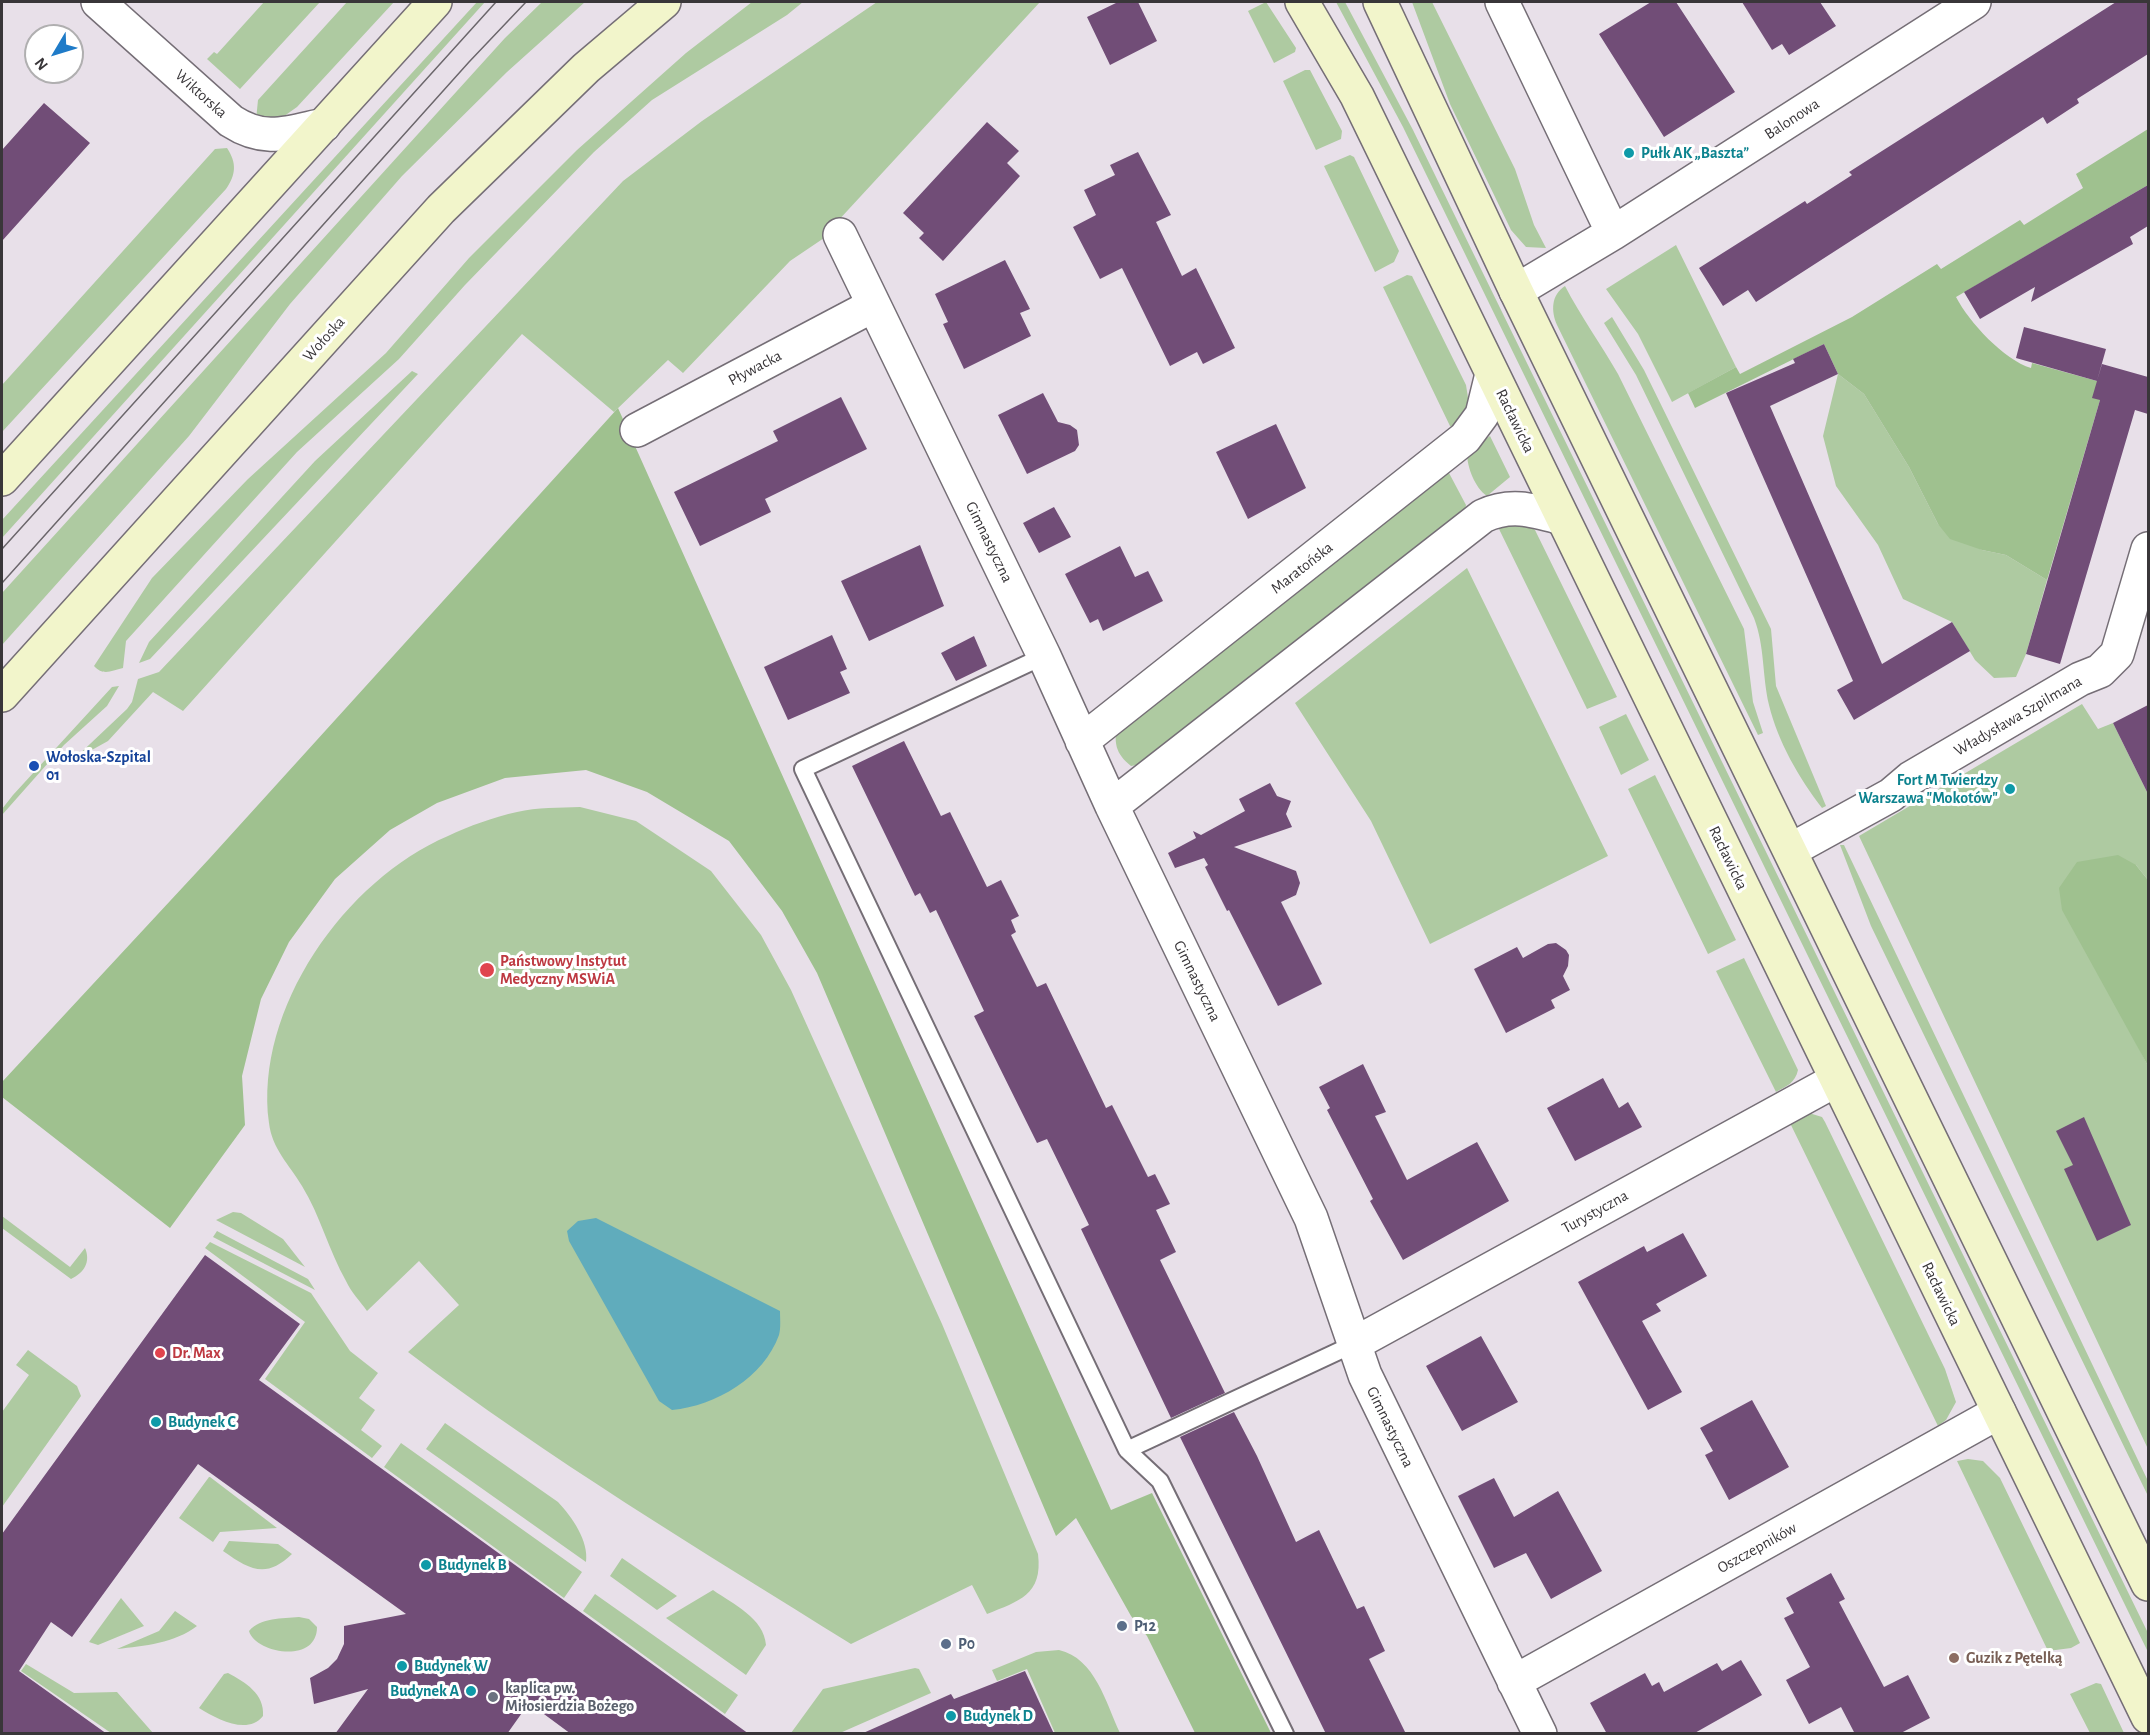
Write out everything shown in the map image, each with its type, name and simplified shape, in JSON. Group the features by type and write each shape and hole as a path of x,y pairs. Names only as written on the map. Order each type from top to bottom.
{"main road":[{"path":"2,479 435,2"},
{"name":"Wołoska","path":"2,695 457,193 586,68 664,2"},
{"name":"Racławicka","path":"1302,2 1357,96 2148,1717"},
{"path":"1380,2 1516,291 2148,1584"}],"street":[{"name":"Wiktorska","path":"98,2 231,121 249,133 274,136 324,125"},
{"path":"1502,2 1613,233"},
{"name":"Balonowa","path":"1516,291 1613,233 1974,2"},
{"name":"Gimnastyczna","path":"840,236 1044,656 1112,806 1311,1218 1365,1375 1540,1734"},
{"name":"Pływacka","path":"637,430 872,306"},
{"name":"Maratońska","path":"1082,741 1465,438 1482,415 1492,374"},
{"path":"1112,806 1483,516 1498,509 1512,507 1562,519"},
{"name":"Władysława Szpilmana","path":"1791,850 1891,795 1911,778 2108,665 2120,647 2148,549"},
{"name":"Turystyczna","path":"1354,1344 1836,1080"},
{"name":"Oszczepników","path":"1514,1682 1999,1412"}],"lane":[{"path":"1044,656 803,769 1127,1450 1160,1481 1285,1734"},
{"path":"1127,1450 1354,1344"}],"green space":[{"path":"264,2 320,2 240,89 207,59 214,52 217,54"},
{"path":"347,2 394,2 297,107 280,119 256,120 258,100"},
{"path":"477,2 485,2 2,538 2,520"},
{"path":"542,2 585,2 507,72 402,176 290,304 189,436 2,645 2,593 505,38"},
{"path":"752,2 803,2 787,15 652,100 594,152 465,285 399,359 297,452 126,641 123,668 104,672 97,669 94,666 152,578 248,479 386,353 469,258 577,150 686,53"},
{"path":"877,2 1040,2 836,223 827,236 790,261 683,373 668,360 614,412 522,334 183,711 153,692 108,741 72,761 127,709 132,702 138,679 159,672 623,181 702,121"},
{"path":"1266,2 1296,48 1295,52 1274,63 1248,11"},
{"path":"1336,2 1345,2 1413,130 2148,1633 2148,1652 1403,127"},
{"path":"1412,2 1432,2 1515,169 1534,225 1546,248 1526,247 1511,230 1450,104"},
{"path":"1305,70 1310,70 1342,131 1341,139 1316,150 1283,81"},
{"path":"2148,129 2148,185 1956,297 1969,318 1988,339 2021,364 2031,368 2032,363 2097,381 2100,400 2047,580 2006,555 1950,539 1938,524 1909,467 1864,394 1838,374 1824,344 1695,408 1688,393 1736,367 1740,374 1852,317 1937,264 1941,269 2020,220 2024,225 2083,188 2076,174"},
{"path":"227,148 234,169 232,179 226,189 2,432 2,385 215,149"},
{"path":"1350,155 1354,157 1399,251 1394,262 1375,272 1324,166"},
{"path":"1676,245 1736,367 1672,402 1638,334 1606,289"},
{"path":"1407,275 1412,276 1466,385 1469,404 1455,430 1450,426 1383,287"},
{"path":"1565,286 1618,374 1744,629 1753,702 1763,733 1758,735 1557,325 1554,314 1555,299"},
{"path":"1612,317 1644,370 1771,629 1776,686 1826,806 1822,808 1790,759 1773,719 1767,694 1758,629 1754,618 1636,375 1604,323"},
{"path":"412,371 418,374 150,659 139,663 149,642 315,461"},
{"path":"1838,374 1864,394 1909,467 1938,524 1982,550 2006,555 2047,580 2026,654 2016,677 1994,678 1975,660 1952,622 1903,599 1878,545 1836,486 1823,436"},
{"path":"618,408 1111,1510 1152,1493 1271,1733 1195,1733 1147,1636 1131,1616 1076,1518 1056,1536 817,973 782,911 729,841 647,792 586,770 505,778 437,803 390,830 335,879 289,942 261,999 242,1076 245,1125 170,1228 2,1097 2,1082 209,859"},
{"path":"1490,436 1510,477 1487,496 1472,477 1467,453"},
{"path":"1440,472 1449,473 1466,505 1463,518 1149,763 1131,766 1122,757 1117,747 1117,723"},
{"path":"1500,520 1526,523 1535,530 1617,697 1587,709 1499,529"},
{"path":"1467,568 1608,856 1430,944 1371,821 1295,703"},
{"path":"119,686 107,706 64,745 2,815 2,809 13,795 112,687"},
{"path":"2082,704 2098,729 2113,723 2148,794 2148,880 2136,865 2114,1000 2148,1066 2148,1449 1859,836"},
{"path":"1626,714 1649,760 1621,775 1599,727"},
{"path":"1655,775 1736,940 1708,954 1628,789"},
{"path":"580,807 636,821 711,871 761,935 791,990 942,1324 1038,1554 1037,1579 1032,1588 1019,1600 987,1614 972,1585 851,1644 570,1467 408,1352 459,1305 419,1261 367,1311 348,1285 308,1197 277,1149 269,1123 268,1080 276,1036 292,994 314,953 342,916 374,883 410,856 456,832 499,816 532,809"},
{"path":"1840,845 1844,845 2148,1481 2148,1496 1871,926"},
{"path":"2118,855 2136,865 2148,880 2148,1066 2062,910 2059,888 2077,862"},
{"path":"1744,958 1798,1070 1793,1081 1776,1092 1716,971"},
{"path":"1809,1113 1822,1117 1825,1122 1945,1369 1956,1402 1946,1420 1938,1426 1790,1123"},
{"path":"233,1212 241,1213 283,1239 305,1267 216,1220"},
{"path":"2,1216 70,1267 85,1248 87,1262 80,1274 71,1279 2,1228"},
{"path":"217,1231 308,1279 315,1290 213,1237"},
{"path":"210,1242 311,1293 350,1351 378,1373 359,1398 375,1410 361,1430 382,1446 372,1458 265,1379 305,1322 205,1248"},
{"path":"28,1350 77,1386 81,1396 2,1507 2,1412 29,1375 16,1365"},
{"path":"445,1423 558,1502 574,1522 582,1538 586,1562 426,1449"},
{"path":"401,1443 582,1572 564,1598 384,1467"},
{"path":"1968,1459 1983,1461 2000,1478 2080,1643 2071,1648 2048,1651 1957,1461"},
{"path":"209,1477 277,1528 220,1532 213,1542 179,1518"},
{"path":"229,1541 278,1544 292,1554 274,1567 258,1569 242,1563 223,1551"},
{"path":"622,1558 677,1596 657,1610 610,1576"},
{"path":"713,1590 754,1619 764,1635 766,1645 746,1675 666,1618"},
{"path":"595,1594 738,1695 725,1714 583,1611"},
{"path":"121,1598 144,1626 98,1645 89,1642"},
{"path":"175,1611 197,1626 169,1640 117,1649 159,1631"},
{"path":"299,1617 309,1619 317,1627 314,1639 307,1647 297,1651 285,1652 262,1645 249,1631 259,1623 266,1621"},
{"path":"1059,1650 1082,1662 1090,1672 1098,1683 1120,1733 1055,1733 1027,1669 997,1681 992,1670 1036,1652"},
{"path":"26,1664 74,1693 117,1692 153,1733 111,1733 21,1671"},
{"path":"919,1669 931,1693 840,1733 791,1733 823,1689"},
{"path":"228,1673 253,1690 261,1701 263,1716 257,1722 233,1724 199,1708 224,1674"},
{"path":"2096,1683 2101,1684 2124,1733 2090,1733 2070,1694"}],"water":[{"path":"596,1218 780,1311 779,1335 762,1364 736,1387 705,1402 672,1410 659,1401 569,1241 567,1231 578,1221"}],"building":[{"path":"1118,2 1138,2 1157,41 1110,65 1087,17"},
{"path":"1651,2 1676,2 1735,92 1664,137 1599,34"},
{"path":"1742,2 1820,2 1836,26 1789,55 1782,44 1772,50"},
{"path":"2116,2 2148,2 2148,54 2077,99 2079,103 2047,124 2043,117 1756,302 1748,290 1723,306 1699,268 1805,201 1807,204 1852,175 1849,172"},
{"path":"44,103 90,143 2,241 2,150"},
{"path":"987,122 1019,151 1007,163 1020,176 943,261 919,238 924,233 903,213"},
{"path":"1138,152 1171,215 1156,222 1182,276 1196,268 1235,348 1203,364 1197,352 1170,366 1122,268 1100,279 1073,227 1096,215 1084,190 1115,175 1110,165"},
{"path":"2148,185 2148,226 2130,237 2133,244 2031,302 2035,287 1980,319 1964,292"},
{"path":"1005,260 1030,309 1020,313 1031,336 964,369 943,324 948,322 935,294"},
{"path":"2024,327 2106,349 2097,381 2016,358"},
{"path":"1824,344 1838,374 1770,406 1882,664 1952,622 1970,651 1854,720 1837,690 1853,681 1726,393 1795,363 1793,359"},
{"path":"2102,364 2148,377 2148,414 2135,410 2060,664 2026,654 2100,400 2092,398"},
{"path":"1043,393 1058,422 1070,425 1077,430 1079,445 1075,451 1027,474 998,415"},
{"path":"841,397 867,449 765,499 771,512 700,546 674,492 778,441 773,431"},
{"path":"1276,424 1306,488 1248,519 1216,452"},
{"path":"1054,507 1071,537 1039,553 1023,523"},
{"path":"920,545 944,606 869,641 841,581"},
{"path":"1120,546 1135,577 1148,571 1163,601 1103,631 1098,619 1090,623 1065,574"},
{"path":"832,635 847,669 840,672 850,693 788,720 764,667"},
{"path":"974,636 987,666 956,681 941,653"},
{"path":"2148,705 2148,794 2113,723"},
{"path":"904,741 941,816 950,812 987,887 1001,880 1019,916 1011,920 1016,932 1011,935 1037,987 1046,983 1106,1108 1112,1105 1148,1177 1155,1174 1170,1204 1156,1210 1176,1252 1160,1260 1225,1393 1171,1418 1081,1229 1089,1225 1047,1139 1037,1143 974,1016 984,1011 936,910 930,913 920,893 915,896 852,766"},
{"path":"1270,783 1277,796 1291,801 1286,814 1292,827 1234,847 1296,871 1300,883 1296,895 1281,902 1322,984 1278,1006 1205,867 1208,865 1204,858 1175,868 1168,853 1196,838 1193,831 1201,835 1245,811 1239,799"},
{"path":"1556,943 1569,955 1568,966 1563,976 1570,990 1551,1000 1555,1008 1506,1033 1474,969 1517,947 1523,958 1548,944"},
{"path":"1363,1064 1386,1112 1375,1116 1407,1180 1477,1142 1509,1201 1403,1260 1370,1201 1373,1199 1327,1110 1330,1108 1319,1087"},
{"path":"1603,1078 1619,1108 1628,1102 1642,1127 1575,1161 1547,1108"},
{"path":"2084,1117 2131,1225 2097,1241 2064,1169 2073,1165 2056,1131"},
{"path":"1683,1233 1707,1276 1656,1304 1661,1311 1642,1321 1682,1392 1648,1410 1578,1282 1644,1246 1647,1252"},
{"path":"205,1255 300,1324 259,1380 749,1734 571,1734 529,1703 507,1734 335,1734 368,1689 314,1704 310,1678 328,1668 337,1659 344,1644 344,1626 406,1614 198,1464 72,1637 51,1622 19,1671 107,1734 2,1734 2,1534"},
{"path":"1481,1336 1518,1402 1462,1431 1426,1366"},
{"path":"1752,1400 1789,1467 1729,1500 1705,1455 1713,1451 1700,1428"},
{"path":"1234,1412 1257,1456 1296,1542 1319,1530 1357,1609 1364,1606 1385,1651 1369,1659 1406,1734 1326,1734 1180,1437"},
{"path":"1494,1478 1514,1517 1558,1491 1602,1571 1551,1599 1526,1553 1494,1568 1458,1496"},
{"path":"1831,1573 1845,1599 1839,1602 1884,1687 1908,1675 1930,1718 1899,1734 1855,1734 1841,1707 1809,1724 1786,1680 1810,1667 1784,1618 1794,1613 1786,1598"},
{"path":"1741,1660 1762,1695 1693,1734 1607,1734 1590,1703 1645,1673 1652,1686 1659,1682 1664,1692 1717,1663 1722,1671"},
{"name":"Budynek D","path":"1025,1671 1054,1734 861,1734 951,1694 954,1699"}],"tram line":[{"path":"2,549 496,2"},
{"path":"2,583 469,62 526,2"}],"place":[{"name":"Pułk AK „Baszta”","path":"1629,153"},
{"name":"Wołoska-Szpital 01","path":"34,766"},
{"name":"Fort M Twierdzy Warszawa \"Mokotów\"","path":"2010,789"},
{"name":"Państwowy Instytut Medyczny MSWiA","path":"487,970"},
{"name":"Dr. Max","path":"160,1353"},
{"name":"Budynek C","path":"156,1422"},
{"name":"Budynek B","path":"426,1565"},
{"name":"P12","path":"1122,1626"},
{"name":"P0","path":"946,1644"},
{"name":"Guzik z Pętelką","path":"1954,1658"},
{"name":"Budynek W","path":"402,1666"},
{"name":"Budynek A","path":"471,1691"},
{"name":"kaplica pw. Miłosierdzia Bożego","path":"493,1697"},
{"name":"Budynek D","path":"951,1716"}]}
